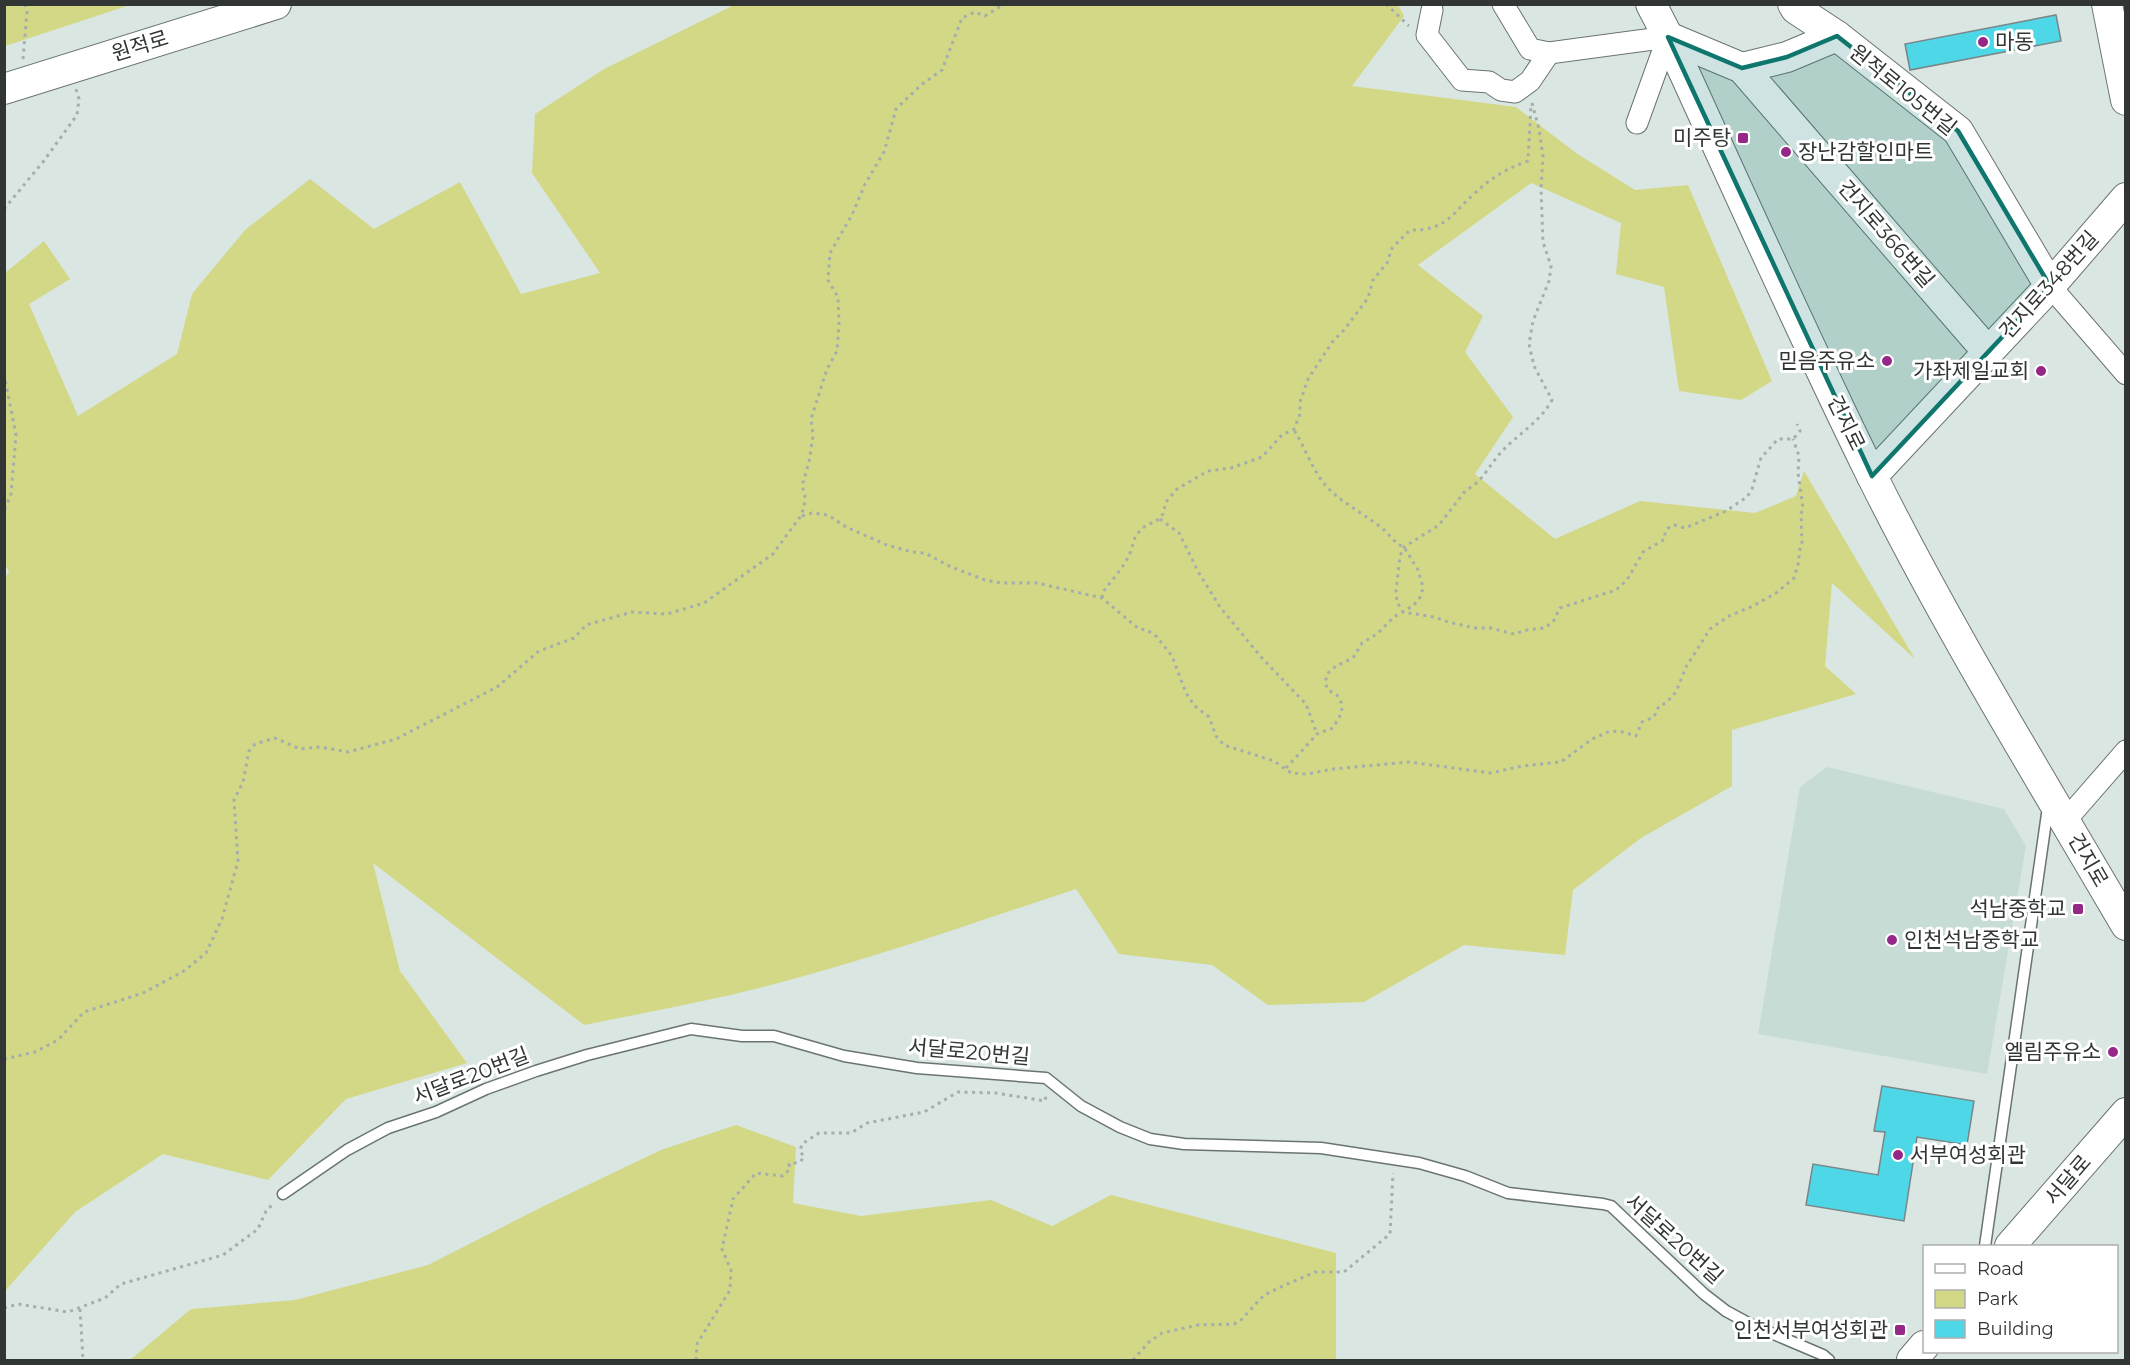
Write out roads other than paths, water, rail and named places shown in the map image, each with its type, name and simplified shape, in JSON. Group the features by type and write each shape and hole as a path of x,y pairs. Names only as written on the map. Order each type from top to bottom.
{"street":[{"name":"원적로","path":"12,86 276,4"},
{"path":"1503,4 1530,49 1549,53 1668,37 1637,123"},
{"name":"건지로","path":"1652,4 1791,308 1872,476 1991,698 2126,925"},
{"name":"원적로105번길","path":"1792,4 1837,36 1958,131 2050,286"},
{"path":"2107,4 2126,100"},
{"path":"1432,10 1427,35 1462,80 1489,82 1501,90 1515,92 1530,81 1549,53"},
{"path":"1742,68 1787,57 1837,36"},
{"name":"건지로366번길","path":"1668,37 1742,68 1988,352"},
{"name":"건지로348번길","path":"1872,476 2050,286 2126,198"},
{"path":"2050,286 2126,374"},
{"path":"2058,809 2126,751"},
{"name":"서달로","path":"2011,1245 2126,1113"},
{"path":"1912,1360 1923,1347"}],"lane":[{"name":"건지로","path":"1985,1245 2058,809"},
{"name":"서달로20번길","path":"283,1194 347,1150 388,1128 436,1112 486,1089 536,1071 587,1055 691,1029 742,1036 774,1035 844,1056 917,1068 1046,1078 1081,1106 1120,1127 1150,1138 1184,1144 1321,1148 1419,1163 1465,1176 1508,1193 1611,1206 1704,1294 1726,1311 1750,1324 1823,1355 1829,1360"}],"place":[{"name":"마동","path":"1983,42"},
{"name":"미주탕","path":"1743,138"},
{"name":"장난감할인마트","path":"1786,152"},
{"name":"믿음주유소","path":"1887,361"},
{"name":"가좌제일교회","path":"2041,371"},
{"name":"석남중학교","path":"2078,909"},
{"name":"인천석남중학교","path":"1892,940"},
{"name":"엘림주유소","path":"2113,1052"},
{"name":"서부여성회관","path":"1898,1155"},
{"name":"인천서부여성회관","path":"1900,1330"}]}
